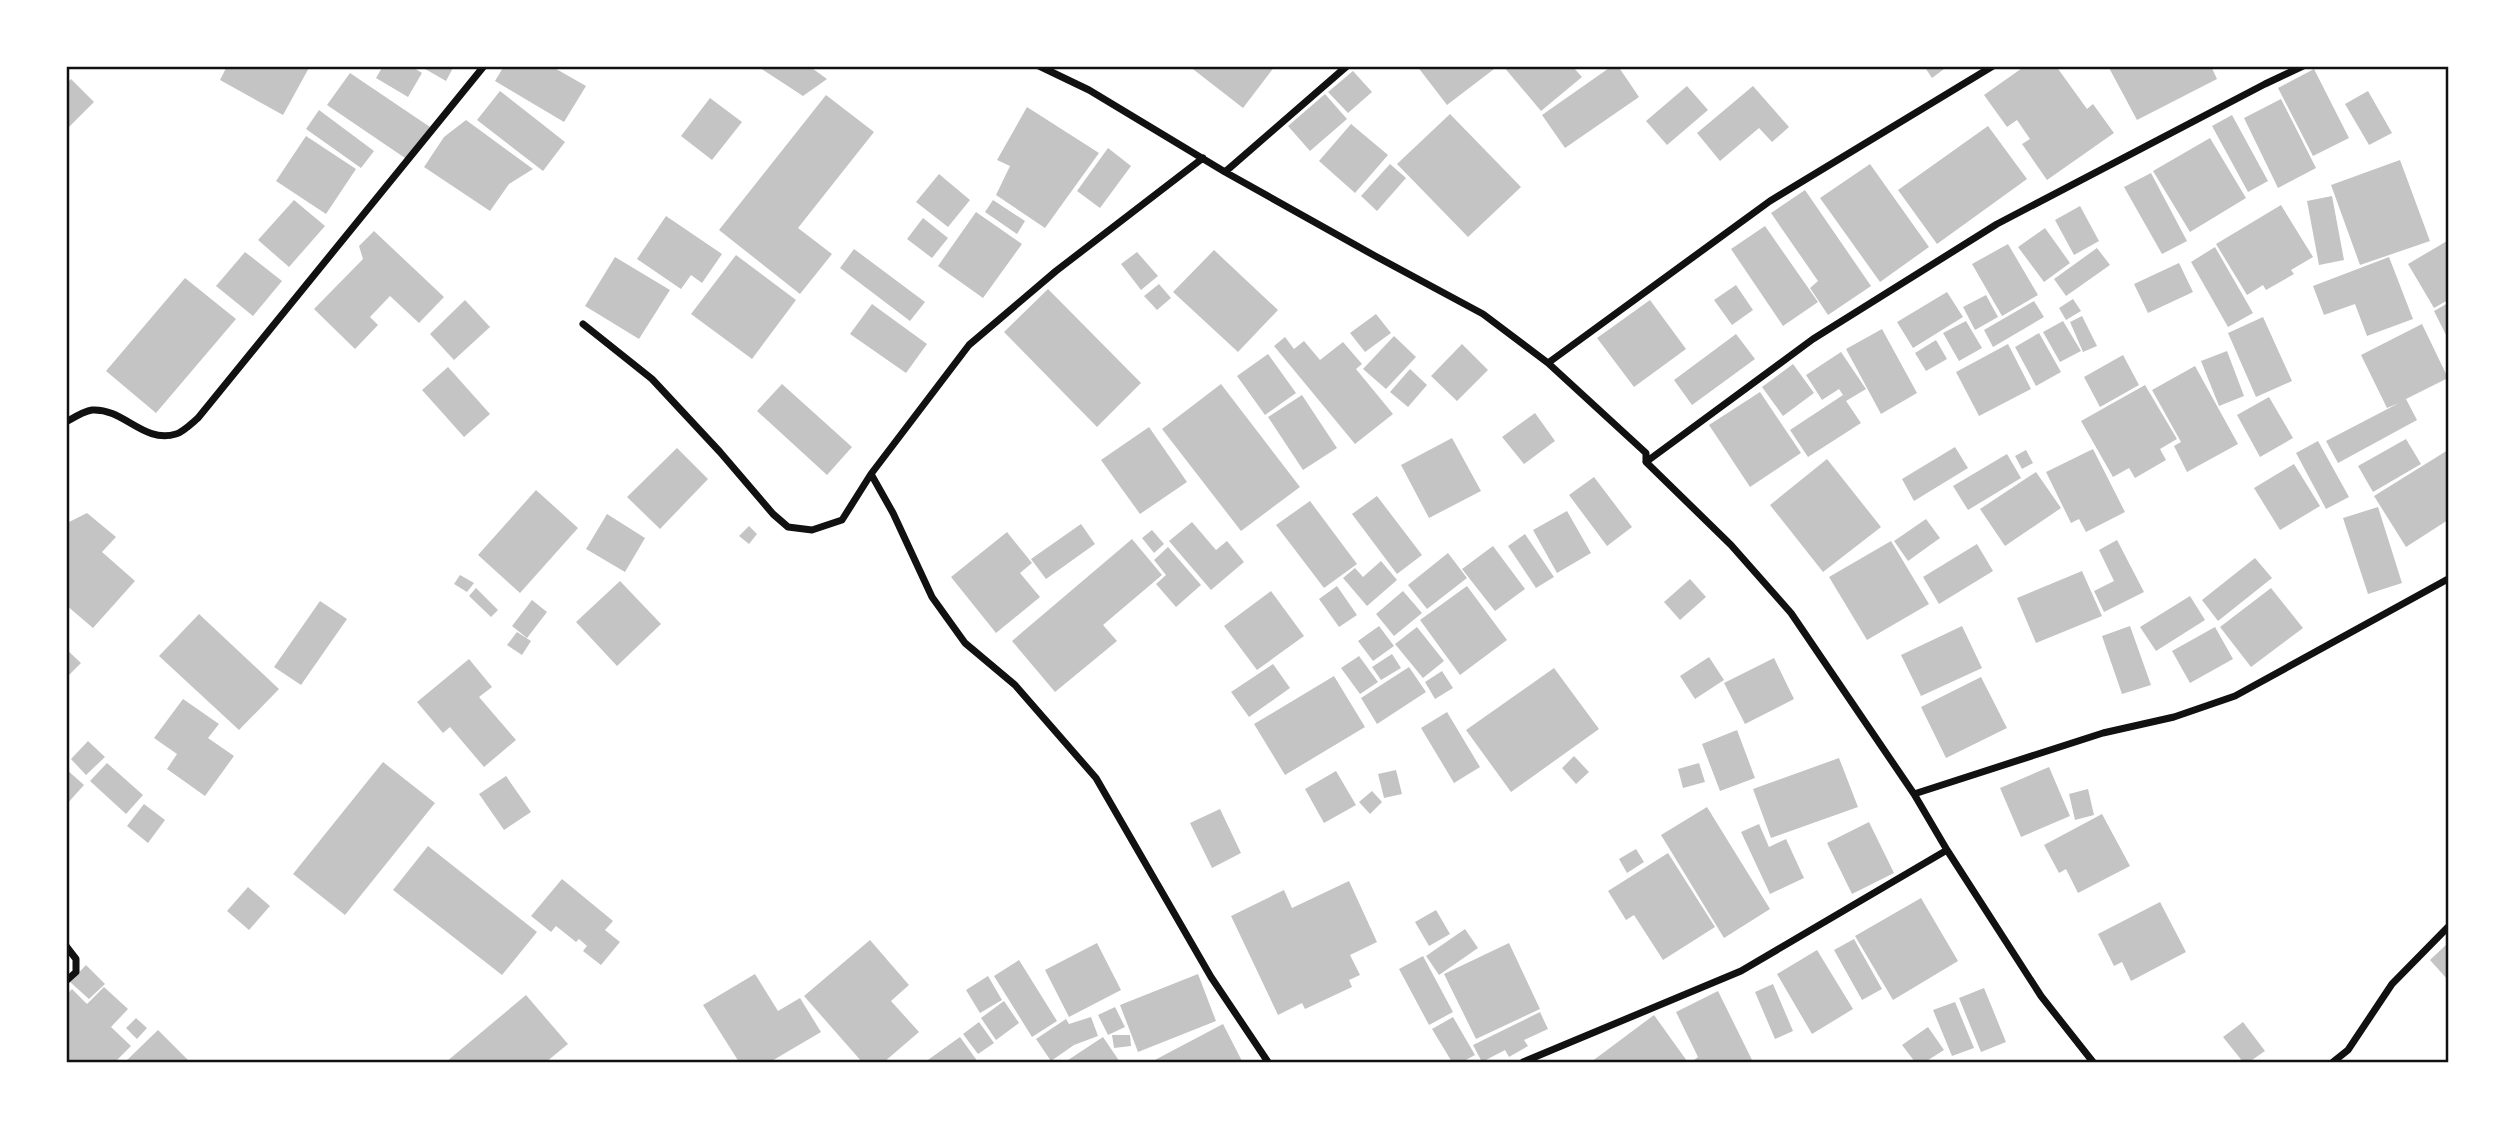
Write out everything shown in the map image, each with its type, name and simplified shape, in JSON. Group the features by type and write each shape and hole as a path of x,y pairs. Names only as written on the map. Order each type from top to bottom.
{"street":[{"path":"66,422 92,410 121,416 147,434 159,436 177,434 198,418 484,66"},
{"path":"1039,66 1090,90 1225,172 1483,314 1548,363 1646,453 1646,462 1731,545 1791,613 1913,794 2041,996 2093,1062"},
{"path":"1225,172 1347,66"},
{"path":"1548,363 1770,201 1993,66"},
{"path":"1646,462 1813,339 1997,223 2304,66"},
{"path":"583,324 652,379 773,514 788,527 812,530 842,520 871,474 969,345 1056,271 1203,158"},
{"path":"871,474 893,513 932,597 965,643 1015,685 1096,778 1211,977 1268,1062"},
{"path":"1913,794 2103,733 2174,717 2235,696 2448,579"},
{"path":"1523,1062 1741,971 1947,850"},
{"path":"2333,1062 2348,1049 2392,984 2448,927"},
{"path":"66,946 76,959 76,972 66,981"}],"building":[{"path":"227,66 310,66 283,115 220,80"},
{"path":"383,66 411,66 422,73 408,97 376,78"},
{"path":"420,66 454,66 446,81"},
{"path":"504,66 551,66 586,86 564,122 495,81"},
{"path":"757,66 809,66 827,79 803,96"},
{"path":"1189,66 1275,66 1243,108"},
{"path":"1417,66 1498,66 1447,105"},
{"path":"1503,66 1576,66 1574,68 1582,77 1541,111"},
{"path":"1612,66 1618,66 1639,97 1565,148 1542,115"},
{"path":"1924,66 1948,66 1932,78"},
{"path":"2025,66 2056,66 2087,109 2093,104 2114,133 2047,180 2022,144 2030,139 2017,120 2007,127 1984,95"},
{"path":"2108,66 2211,66 2217,79 2137,120"},
{"path":"2314,69 2349,138 2313,156 2278,88"},
{"path":"1353,71 1372,92 1348,113 1328,92"},
{"path":"350,73 430,127 408,160 327,105"},
{"path":"71,79 94,102 66,130 66,84"},
{"path":"1687,86 1708,110 1667,145 1646,121"},
{"path":"1753,86 1789,127 1772,142 1759,128 1720,161 1697,133"},
{"path":"500,91 565,142 543,171 477,120"},
{"path":"2368,91 2392,133 2369,145 2345,104"},
{"path":"1325,94 1347,119 1310,151 1288,126"},
{"path":"826,95 874,132 798,228 832,254 800,294 719,230"},
{"path":"710,98 742,122 712,160 681,136"},
{"path":"2281,99 2316,168 2278,188 2244,118"},
{"path":"1027,107 1099,153 1045,228 996,195 1010,166 997,160"},
{"path":"319,110 374,151 361,168 306,129"},
{"path":"1450,114 1521,187 1468,237 1397,164"},
{"path":"2232,115 2268,181 2248,192 2212,126"},
{"path":"466,120 533,169 509,184 490,211 424,167 444,137"},
{"path":"1351,124 1388,155 1355,193 1319,161"},
{"path":"1988,126 2027,179 1937,244 1898,190"},
{"path":"306,136 356,169 326,214 276,181"},
{"path":"2210,138 2246,198 2190,232 2153,171"},
{"path":"1108,148 1131,166 1100,208 1077,191"},
{"path":"2400,160 2430,241 2360,265 2331,185"},
{"path":"1390,164 1406,178 1377,211 1361,196"},
{"path":"1870,164 1929,247 1880,282 1820,198"},
{"path":"2151,173 2187,241 2162,254 2124,187"},
{"path":"939,174 970,200 948,227 916,202"},
{"path":"1805,190 1871,286 1828,315 1810,288 1818,281 1771,213"},
{"path":"2332,196 2344,260 2319,265 2307,201"},
{"path":"294,200 325,226 289,267 258,240"},
{"path":"993,200 1025,221 1017,234 985,212"},
{"path":"2281,205 2313,257 2291,270 2294,274 2266,290 2263,285 2247,295 2216,244"},
{"path":"2080,206 2099,241 2074,255 2055,220"},
{"path":"976,212 1022,244 983,298 938,266"},
{"path":"666,216 722,254 702,283 691,275 681,289 637,259"},
{"path":"923,218 948,238 932,258 907,239"},
{"path":"1765,226 1818,302 1783,326 1731,249"},
{"path":"2045,228 2070,263 2044,282 2018,247"},
{"path":"374,231 444,297 419,323 390,296 370,317 378,325 355,349 314,309 363,259 359,246"},
{"path":"2447,241 2448,300 2434,308 2408,264"},
{"path":"2008,244 2038,295 2002,316 1972,264"},
{"path":"2215,247 2253,313 2228,327 2191,262"},
{"path":"2097,248 2110,265 2066,296 2054,279"},
{"path":"854,249 925,302 910,321 840,268"},
{"path":"1214,250 1278,310 1238,352 1173,292"},
{"path":"245,252 282,281 253,316 216,286"},
{"path":"1137,252 1158,276 1141,290 1121,264"},
{"path":"736,255 796,300 752,359 691,314"},
{"path":"615,257 670,290 639,339 585,306"},
{"path":"2389,257 2413,319 2367,336 2355,304 2324,315 2313,286"},
{"path":"2179,263 2193,292 2148,313 2134,284"},
{"path":"185,278 236,319 156,413 106,371"},
{"path":"1159,284 1171,298 1157,310 1144,296"},
{"path":"1736,285 1753,310 1732,325 1714,300"},
{"path":"1048,289 1141,383 1097,427 1004,332"},
{"path":"1947,292 1963,317 1913,348 1897,322"},
{"path":"1986,295 1998,317 1975,330 1963,307"},
{"path":"2073,299 2081,311 2066,320 2059,308"},
{"path":"465,300 490,327 454,360 430,334"},
{"path":"1650,300 1686,349 1634,387 1597,338"},
{"path":"2034,301 2044,317 1993,347 1984,330"},
{"path":"2448,303 2448,339 2434,311"},
{"path":"872,304 927,344 906,373 850,334"},
{"path":"1376,314 1391,333 1365,352 1350,333"},
{"path":"2082,316 2097,346 2083,352 2070,322"},
{"path":"2263,317 2292,381 2256,397 2228,333"},
{"path":"1966,321 1982,348 1959,361 1943,333"},
{"path":"2063,321 2081,351 2060,362 2043,332"},
{"path":"2422,324 2448,378 2406,399 2417,420 2338,463 2326,441 2399,403 2387,408 2361,355"},
{"path":"1882,329 1917,393 1881,414 1846,349"},
{"path":"2039,333 2061,372 2036,386 2015,347"},
{"path":"1736,334 1755,359 1692,405 1674,380"},
{"path":"1394,336 1416,357 1386,389 1363,369"},
{"path":"1285,337 1294,349 1304,341 1320,360 1343,342 1362,364 1356,369 1393,414 1355,444 1274,346"},
{"path":"1936,340 1947,359 1926,371 1915,353"},
{"path":"1462,344 1488,370 1457,401 1431,376"},
{"path":"2008,344 2031,389 1979,416 1956,372"},
{"path":"2227,351 2244,396 2219,406 2201,361"},
{"path":"1841,352 1866,389 1846,401 1861,423 1808,457 1790,430 1843,395 1839,389 1822,400 1806,375"},
{"path":"1268,354 1296,393 1265,415 1237,376"},
{"path":"2123,355 2139,385 2100,407 2084,377"},
{"path":"1793,364 1814,393 1783,416 1762,387"},
{"path":"2195,366 2238,444 2187,472 2174,446 2181,442 2152,390"},
{"path":"448,367 490,414 464,437 422,390"},
{"path":"1410,369 1427,385 1408,407 1390,392"},
{"path":"782,384 852,447 827,475 757,411"},
{"path":"1221,384 1300,487 1241,531 1162,429"},
{"path":"2145,385 2177,439 2160,449 2166,460 2135,478 2129,468 2113,477 2081,421"},
{"path":"1760,392 1801,453 1750,487 1709,425"},
{"path":"1302,395 1337,448 1303,470 1268,417"},
{"path":"2269,397 2293,438 2260,457 2237,415"},
{"path":"1535,413 1555,441 1524,464 1502,437"},
{"path":"1149,427 1187,482 1140,514 1101,460"},
{"path":"1452,438 1481,491 1429,518 1401,465"},
{"path":"2406,439 2421,464 2373,492 2358,466"},
{"path":"2318,441 2349,497 2326,509 2296,453"},
{"path":"1955,447 1968,468 1914,501 1902,479"},
{"path":"677,448 708,479 660,529 627,497"},
{"path":"2093,449 2125,512 2086,532 2079,519 2071,523 2046,472"},
{"path":"2026,450 2033,463 2022,469 2015,456"},
{"path":"2448,450 2448,520 2406,547 2374,496"},
{"path":"2007,454 2021,478 1968,510 1953,486"},
{"path":"1827,459 1881,527 1823,572 1770,505"},
{"path":"2294,464 2320,506 2280,530 2254,488"},
{"path":"2036,472 2061,508 2005,546 1980,509"},
{"path":"1594,477 1632,527 1607,546 1569,495"},
{"path":"536,490 578,528 520,593 478,555"},
{"path":"1377,496 1422,555 1397,574 1352,514"},
{"path":"1310,501 1357,564 1324,588 1276,525"},
{"path":"2378,507 2402,583 2368,594 2343,518"},
{"path":"1567,511 1591,553 1557,573 1533,530"},
{"path":"87,513 116,537 102,552 135,581 93,628 66,605 66,520 69,522"},
{"path":"607,514 645,538 625,572 586,549"},
{"path":"1926,519 1940,538 1908,561 1894,541"},
{"path":"1192,522 1216,550 1227,541 1244,562 1211,590 1169,541"},
{"path":"1081,524 1095,544 1046,579 1031,559"},
{"path":"749,526 757,534 749,544 739,536"},
{"path":"1152,530 1164,544 1154,553 1142,538"},
{"path":"1007,532 1032,563 1020,573 1040,597 996,633 951,577"},
{"path":"1525,534 1554,577 1536,588 1508,546"},
{"path":"1132,539 1162,575 1103,625 1117,641 1055,692 1012,641"},
{"path":"2117,540 2144,592 2104,612 2094,591 2114,581 2099,550"},
{"path":"1891,541 1929,604 1867,640 1829,577"},
{"path":"1977,544 1993,571 1939,604 1923,577"},
{"path":"1493,546 1525,589 1495,611 1462,569"},
{"path":"1168,547 1201,585 1176,607 1156,584 1166,575 1154,560"},
{"path":"1448,553 1467,578 1427,609 1408,585"},
{"path":"2255,558 2272,578 2218,621 2202,600"},
{"path":"1381,561 1397,580 1367,606 1343,578 1355,568 1363,577"},
{"path":"2082,571 2102,616 2036,643 2017,598"},
{"path":"460,575 474,583 467,592 454,584"},
{"path":"1690,579 1706,597 1680,620 1664,602"},
{"path":"620,581 661,624 617,666 576,622"},
{"path":"1337,586 1357,615 1339,627 1319,599"},
{"path":"1467,586 1507,640 1460,675 1420,620"},
{"path":"476,588 498,610 491,617 469,596"},
{"path":"2271,588 2303,628 2251,667 2220,627"},
{"path":"1271,591 1304,636 1257,670 1224,626"},
{"path":"1403,591 1422,613 1394,636 1376,614"},
{"path":"2190,596 2205,620 2156,651 2140,627"},
{"path":"532,600 547,612 527,638 512,626"},
{"path":"320,601 347,619 301,685 274,667"},
{"path":"199,614 279,689 239,730 159,656"},
{"path":"1379,626 1394,646 1373,661 1358,641"},
{"path":"1962,626 1982,668 1921,696 1901,655"},
{"path":"2130,626 2151,685 2122,694 2102,636"},
{"path":"1417,627 1444,661 1423,678 1395,644"},
{"path":"2215,627 2233,659 2190,683 2172,651"},
{"path":"517,632 531,641 522,655 507,645"},
{"path":"66,649 81,663 66,678"},
{"path":"1392,654 1401,668 1381,680 1372,667"},
{"path":"1359,656 1378,682 1360,694 1341,668"},
{"path":"1709,657 1724,680 1695,699 1680,676"},
{"path":"1774,658 1794,699 1745,724 1724,683"},
{"path":"469,659 492,687 479,697 516,740 484,767 450,727 443,733 417,702"},
{"path":"1273,664 1290,688 1249,717 1231,692"},
{"path":"1409,667 1426,692 1377,724 1361,698"},
{"path":"1554,668 1599,729 1511,792 1466,730"},
{"path":"1442,671 1453,688 1435,699 1425,682"},
{"path":"1334,676 1365,727 1285,775 1254,724"},
{"path":"1981,677 2007,728 1946,758 1921,707"},
{"path":"183,699 219,724 208,738 234,756 205,796 167,769 177,754 154,738"},
{"path":"1447,712 1480,767 1454,783 1421,728"},
{"path":"1737,730 1755,778 1720,791 1702,744"},
{"path":"88,741 105,757 86,775 71,759"},
{"path":"1574,756 1589,772 1576,784 1562,768"},
{"path":"1839,758 1858,807 1771,838 1753,789"},
{"path":"383,762 435,803 345,915 293,874"},
{"path":"107,763 143,795 126,814 90,781"},
{"path":"1699,763 1705,782 1683,788 1678,769"},
{"path":"2049,767 2070,816 2021,837 2000,788"},
{"path":"66,769 84,785 66,805"},
{"path":"1396,770 1402,794 1384,798 1378,774"},
{"path":"1336,771 1356,805 1324,823 1305,789"},
{"path":"506,776 531,812 504,830 479,794"},
{"path":"2088,789 2094,815 2075,820 2069,794"},
{"path":"1372,791 1382,802 1370,814 1359,802"},
{"path":"144,804 165,820 148,843 127,826"},
{"path":"1707,807 1770,909 1724,938 1661,835"},
{"path":"1220,809 1241,853 1212,868 1190,823"},
{"path":"2102,814 2130,866 2078,893 2066,869 2059,873 2044,845"},
{"path":"1869,822 1894,873 1852,894 1827,843"},
{"path":"1759,824 1769,847 1786,839 1804,878 1770,894 1741,832"},
{"path":"428,846 537,932 502,975 393,890"},
{"path":"1636,849 1644,862 1627,873 1619,859"},
{"path":"1668,853 1715,927 1663,960 1634,915 1626,920 1608,891"},
{"path":"562,879 613,921 605,930 620,942 601,965 583,951 587,946 579,939 576,942 556,926 551,932 531,916"},
{"path":"1349,881 1377,942 1350,955 1360,975 1349,980 1352,987 1305,1009 1302,1003 1278,1015 1231,916 1284,890 1292,908"},
{"path":"248,887 270,906 249,930 227,911"},
{"path":"1921,898 1958,961 1893,1000 1855,936"},
{"path":"2160,902 2186,952 2131,981 2122,962 2114,966 2098,934"},
{"path":"1436,910 1450,934 1429,946 1415,922"},
{"path":"1465,929 1478,948 1439,975 1426,956"},
{"path":"1854,939 1882,989 1862,1000 1834,950"},
{"path":"870,940 909,985 891,1001 919,1032 884,1062 862,1062 804,996"},
{"path":"1097,943 1121,990 1069,1017 1045,970"},
{"path":"1509,943 1540,1009 1476,1039 1444,974"},
{"path":"2448,943 2448,980 2430,960"},
{"path":"1817,950 1853,1009 1812,1034 1777,974"},
{"path":"1423,956 1453,1012 1429,1025 1399,969"},
{"path":"1019,960 1057,1021 1032,1037 994,976"},
{"path":"86,965 105,984 89,999 70,982"},
{"path":"755,974 778,1011 800,998 821,1032 770,1062 739,1062 703,1005"},
{"path":"1198,974 1216,1021 1138,1052 1120,1005"},
{"path":"988,976 1002,1000 980,1013 966,990"},
{"path":"1773,984 1793,1031 1775,1039 1755,992"},
{"path":"104,987 128,1009 111,1027 131,1046 115,1062 66,1062 66,995 72,989 87,1004"},
{"path":"1984,988 2006,1042 1981,1052 1959,998"},
{"path":"1718,991 1752,1060 1694,1060 1698,1057 1676,1012"},
{"path":"526,995 568,1044 546,1062 446,1062"},
{"path":"1004,1001 1019,1023 996,1040 981,1018"},
{"path":"1955,1002 1974,1048 1952,1056 1933,1010"},
{"path":"1115,1007 1125,1027 1108,1035 1098,1015"},
{"path":"1540,1012 1548,1029 1524,1040 1528,1046 1509,1057 1505,1050 1482,1062 1473,1045"},
{"path":"1654,1015 1687,1061 1591,1062"},
{"path":"1091,1017 1098,1036 1074,1045 1051,1061 1036,1039 1066,1019 1069,1024"},
{"path":"1453,1017 1475,1055 1462,1062 1452,1062 1432,1029"},
{"path":"136,1018 147,1028 137,1039 126,1028"},
{"path":"979,1022 994,1043 978,1054 963,1034"},
{"path":"2243,1022 2265,1051 2249,1062 2243,1062 2223,1037"},
{"path":"1223,1024 1242,1061 1151,1062"},
{"path":"1928,1027 1944,1050 1925,1062 1915,1062 1902,1045"},
{"path":"158,1030 190,1062 125,1062"},
{"path":"1112,1035 1130,1035 1131,1046 1114,1048"},
{"path":"960,1037 978,1062 925,1062"},
{"path":"1103,1037 1120,1062 1065,1062"}]}
